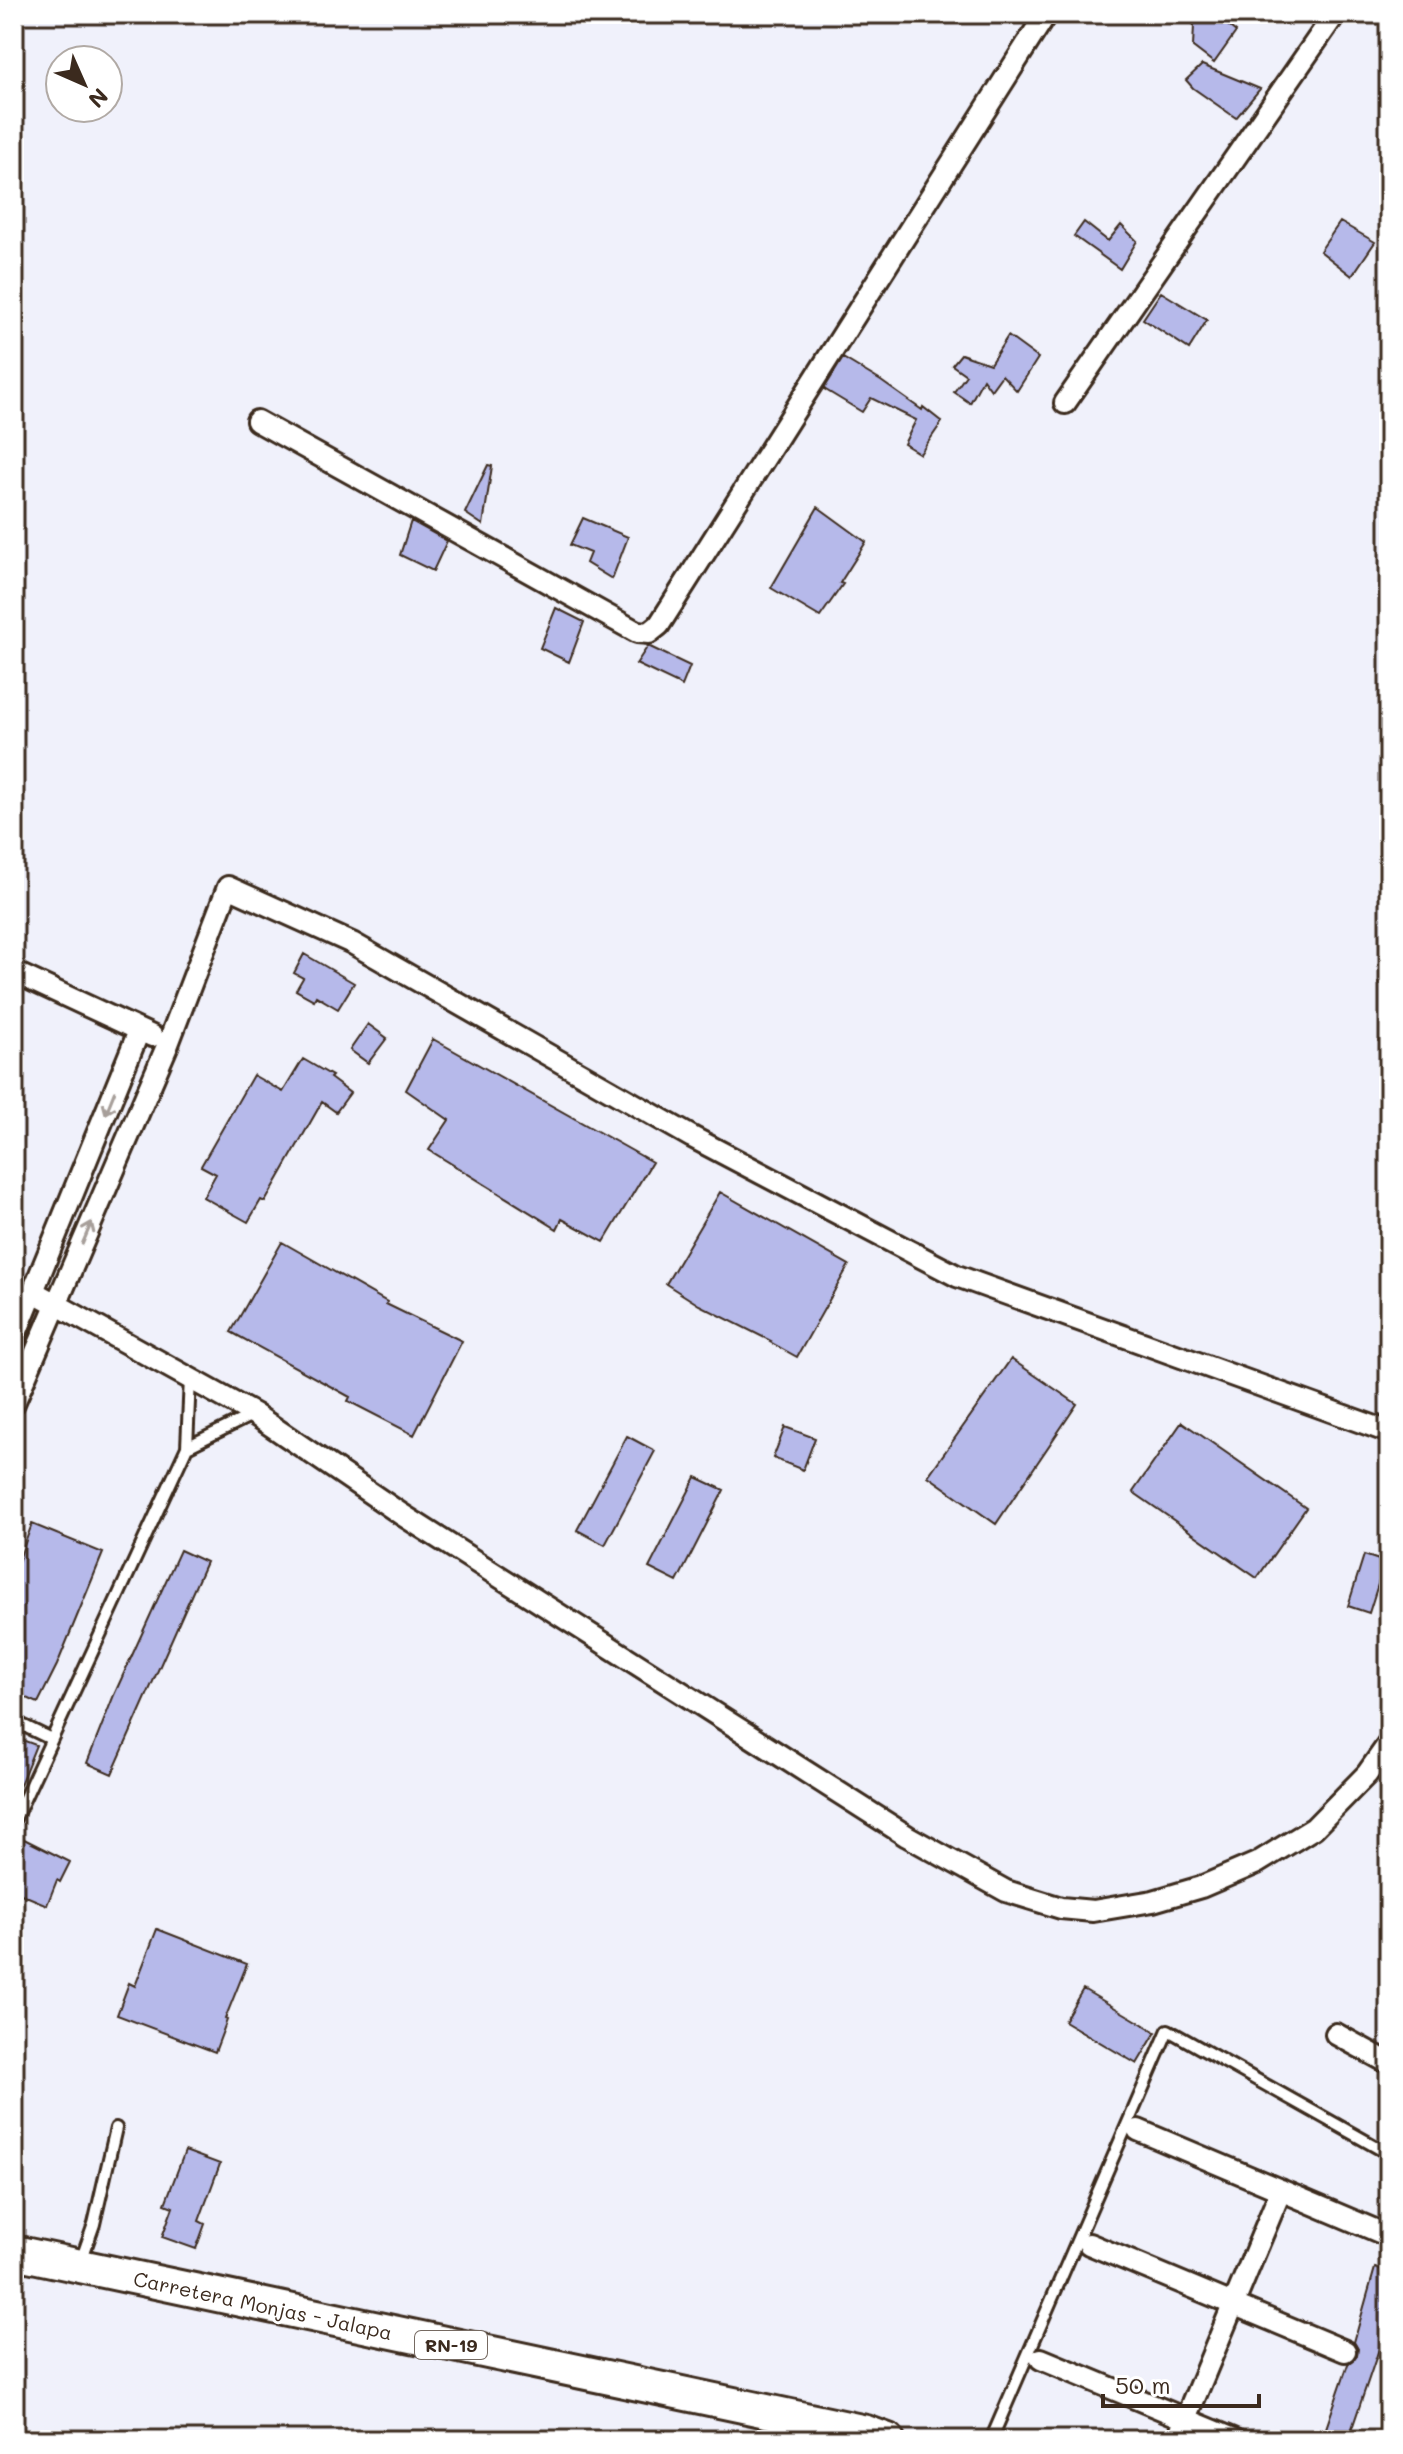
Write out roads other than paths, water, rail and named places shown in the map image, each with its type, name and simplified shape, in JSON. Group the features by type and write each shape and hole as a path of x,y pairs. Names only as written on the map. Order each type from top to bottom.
{"main road":[{"name":"Carretera Monjas - Jalapa","path":"14,2252 866,2432 888,2440"}],"street":[{"path":"257,421 637,632 649,633 659,625 1046,14"},
{"path":"1065,403 1335,14"},
{"path":"14,1403 168,1044 228,887 352,943 692,1137 957,1276 1389,1432"},
{"path":"14,972 168,1044"},
{"path":"14,1338 139,1031"},
{"path":"34,1292 254,1414 401,1514 907,1836 1006,1891 1061,1908 1093,1911 1153,1901 1201,1887 1257,1863 1314,1828 1367,1774 1389,1743"},
{"path":"1336,2034 1389,2063"},
{"path":"1138,2130 1389,2236"},
{"path":"1177,2440 1281,2190"},
{"path":"1089,2244 1345,2351"},
{"path":"1041,2359 1236,2440"}],"lane":[{"path":"14,1821 187,1447 190,1378"},
{"path":"187,1447 254,1414"},
{"path":"14,1721 51,1739"},
{"path":"991,2440 1168,2030 1389,2154"},
{"path":"79,2266 94,2224 116,2128"}]}
